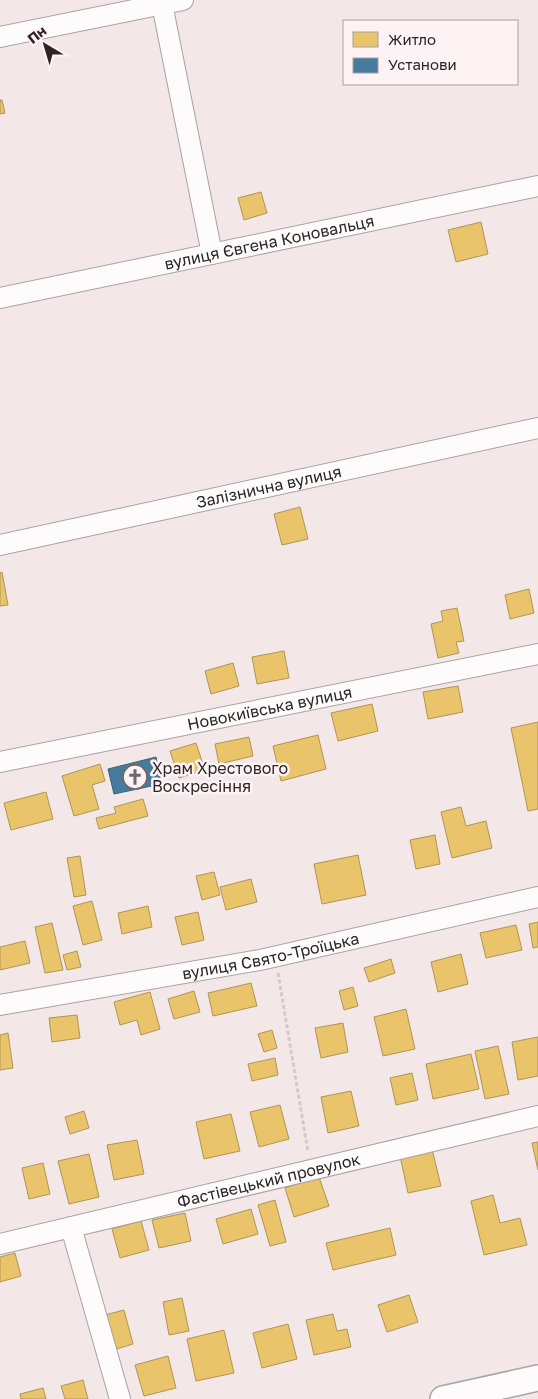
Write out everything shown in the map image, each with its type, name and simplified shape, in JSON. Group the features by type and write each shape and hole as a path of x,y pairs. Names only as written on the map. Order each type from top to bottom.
{"main road":[{"path":"443,1399 538,1378"}],"street":[{"path":"0,37 183,0"},
{"path":"162,4 212,254"},
{"name":"вулиця Євгена Коновальця","path":"0,298 538,186"},
{"name":"Залізнична вулиця","path":"0,545 538,428"},
{"name":"Новокиївська вулиця","path":"0,762 538,654"},
{"name":"вулиця Свято-Троїцька","path":"0,1005 275,957 538,898"},
{"name":"Фастівецький провулок","path":"0,1244 538,1116"},
{"path":"71,1227 120,1399"}],"path":[{"path":"275,957 311,1170"}],"building: Житло":[{"path":"0,100 2,100 5,113 0,114"},
{"path":"261,192 267,213 244,220 238,198"},
{"path":"481,222 488,254 456,262 448,230"},
{"path":"300,507 308,539 282,545 274,514"},
{"path":"2,572 8,605 0,606 0,573"},
{"path":"529,589 534,613 510,619 505,595"},
{"path":"457,608 464,641 456,642 459,653 438,658 431,624 443,621 441,611"},
{"path":"284,651 289,678 257,684 252,657"},
{"path":"233,663 239,686 211,694 205,671"},
{"path":"458,686 463,712 428,719 423,692"},
{"path":"372,704 378,731 338,741 331,713"},
{"path":"538,722 538,809 528,811 511,728"},
{"path":"318,735 326,769 281,781 273,746"},
{"path":"249,737 253,756 219,764 215,744"},
{"path":"196,743 205,770 179,778 170,751"},
{"path":"100,764 105,781 92,785 99,809 74,816 62,776"},
{"path":"46,792 53,819 11,830 4,803"},
{"path":"143,799 148,816 99,829 96,818 116,813 114,807"},
{"path":"461,807 466,826 486,821 492,848 452,858 441,812"},
{"path":"435,835 440,864 416,869 410,840"},
{"path":"358,855 366,895 322,904 314,864"},
{"path":"80,856 86,895 74,897 67,858"},
{"path":"214,872 220,895 202,900 196,876"},
{"path":"251,879 257,902 226,910 220,887"},
{"path":"92,901 102,940 83,945 73,906"},
{"path":"148,906 152,927 122,934 118,913"},
{"path":"198,912 204,940 182,945 175,917"},
{"path":"538,922 538,947 533,948 529,924"},
{"path":"52,923 63,970 45,973 35,927"},
{"path":"516,925 522,950 486,958 480,933"},
{"path":"25,941 30,963 0,970 0,947"},
{"path":"77,951 81,967 67,970 63,955"},
{"path":"461,954 468,984 438,992 431,962"},
{"path":"391,959 395,973 369,982 364,968"},
{"path":"251,983 257,1006 213,1016 208,993"},
{"path":"353,987 358,1006 344,1010 339,991"},
{"path":"194,991 200,1012 174,1019 168,999"},
{"path":"150,992 160,1029 141,1035 137,1020 120,1025 114,1002"},
{"path":"406,1009 415,1049 383,1056 374,1017"},
{"path":"77,1015 80,1038 52,1042 49,1018"},
{"path":"343,1023 348,1052 321,1058 315,1028"},
{"path":"272,1030 277,1048 264,1052 258,1034"},
{"path":"8,1033 13,1068 0,1070 0,1035"},
{"path":"538,1037 538,1076 518,1080 512,1042"},
{"path":"498,1046 509,1094 485,1099 475,1051"},
{"path":"471,1054 479,1089 433,1099 426,1064"},
{"path":"275,1058 278,1075 252,1081 248,1064"},
{"path":"412,1073 418,1100 396,1105 390,1078"},
{"path":"351,1091 359,1126 328,1133 321,1097"},
{"path":"280,1105 289,1139 259,1147 250,1112"},
{"path":"84,1111 89,1128 70,1134 65,1117"},
{"path":"231,1114 240,1151 204,1159 196,1122"},
{"path":"137,1140 144,1174 114,1180 107,1145"},
{"path":"538,1142 538,1170 532,1143"},
{"path":"432,1149 441,1186 408,1193 400,1156"},
{"path":"89,1154 99,1197 69,1204 58,1161"},
{"path":"43,1163 50,1194 29,1199 22,1168"},
{"path":"319,1177 329,1206 294,1217 285,1188"},
{"path":"493,1195 500,1223 520,1218 527,1245 484,1255 471,1201"},
{"path":"275,1200 286,1242 270,1246 258,1205"},
{"path":"251,1209 258,1234 223,1244 216,1219"},
{"path":"185,1213 191,1241 159,1248 152,1220"},
{"path":"141,1221 149,1250 120,1258 112,1229"},
{"path":"390,1228 396,1255 333,1270 326,1243"},
{"path":"15,1253 21,1276 0,1282 0,1257"},
{"path":"409,1295 418,1322 387,1332 378,1305"},
{"path":"182,1298 189,1331 169,1335 163,1302"},
{"path":"124,1310 133,1344 113,1350 105,1315"},
{"path":"333,1314 337,1331 347,1329 351,1347 314,1355 306,1320"},
{"path":"288,1324 297,1359 262,1368 253,1333"},
{"path":"224,1330 234,1373 196,1381 187,1339"},
{"path":"168,1356 176,1388 144,1396 135,1365"},
{"path":"83,1380 88,1399 65,1399 61,1386"},
{"path":"43,1388 46,1399 21,1399 20,1394"}],"building: Установи":[{"name":"Храм Хрестового Воскресіння","path":"156,757 161,784 114,794 108,769"}],"place":[{"name":"Храм Хрестового Воскресіння","path":"135,777"}]}
